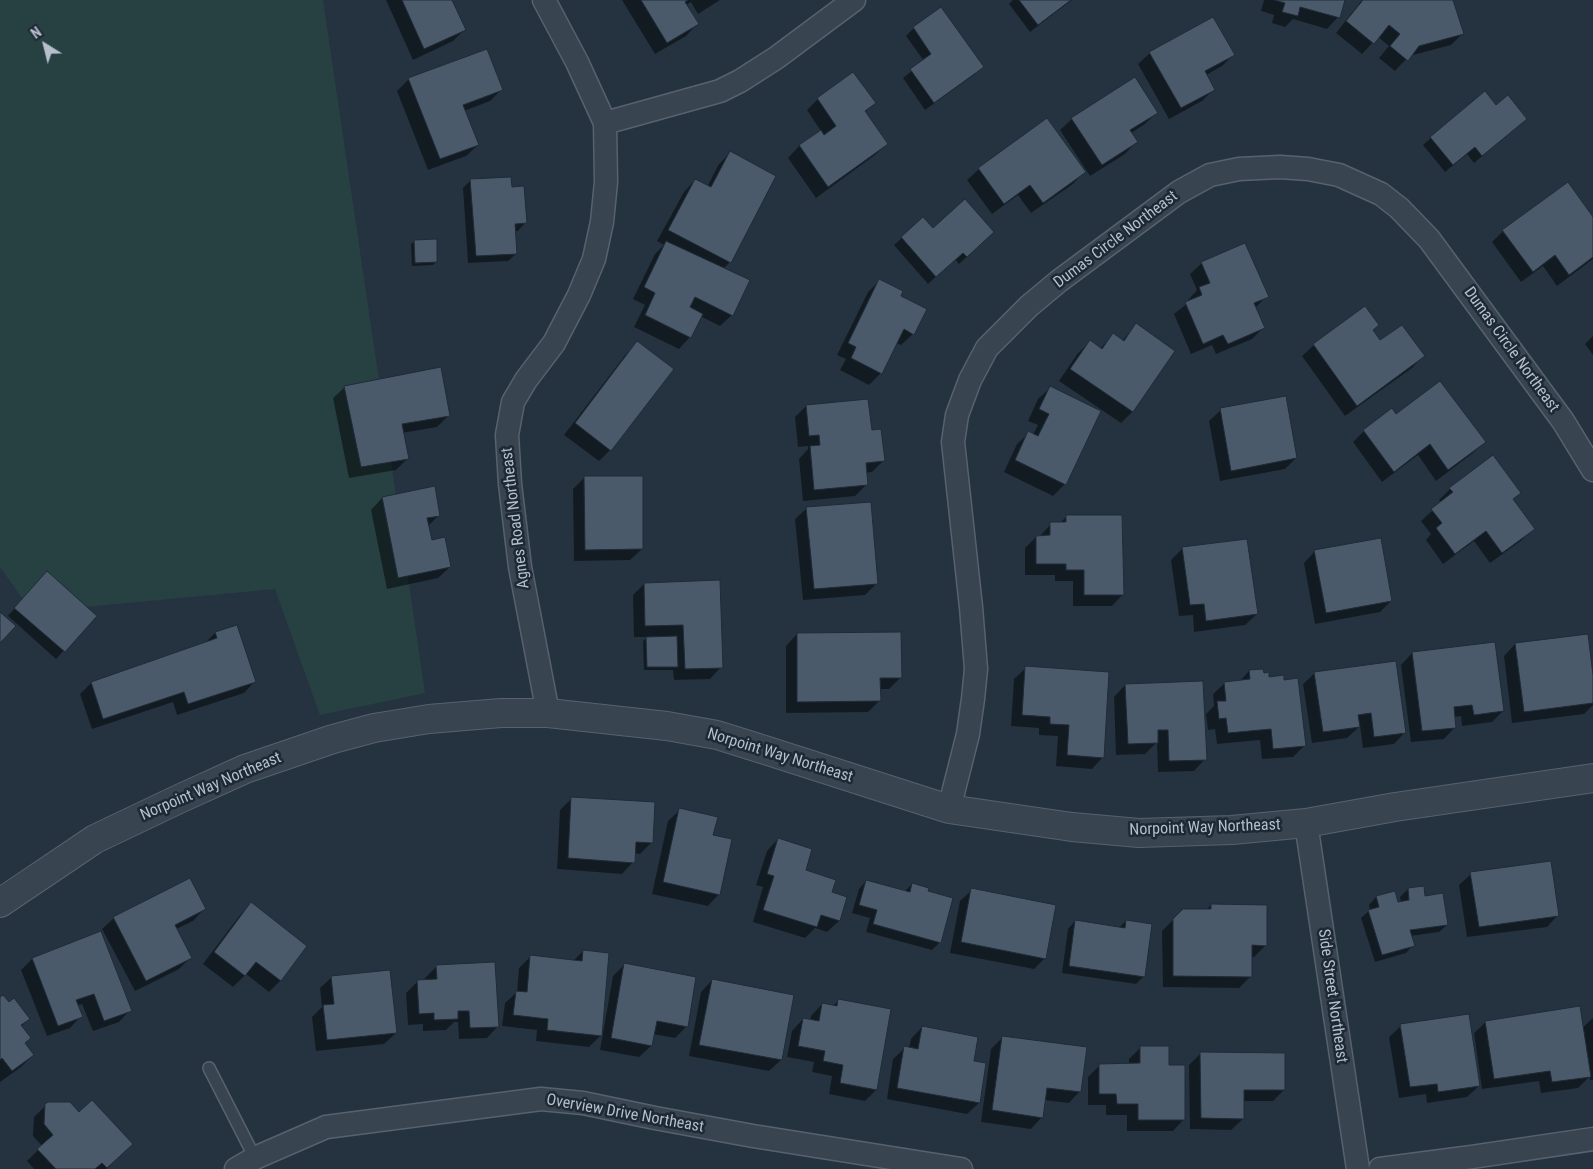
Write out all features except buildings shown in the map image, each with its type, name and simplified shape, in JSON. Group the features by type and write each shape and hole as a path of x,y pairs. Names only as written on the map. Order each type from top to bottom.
{"street":[{"name":"Agnes Road Northeast","path":"544,0 577,62 605,123 606,182 602,222 594,258 579,296 554,343 526,380 513,402 507,435 510,484 520,567 548,713"},
{"path":"605,123 720,91 740,81 776,58 854,0"},
{"name":"Dumas Circle Northeast","path":"950,809 968,734 976,669 953,442 957,414 970,380 987,348 1029,306 1059,280 1180,192 1210,175 1239,169 1280,166 1308,169 1339,175 1381,194 1399,208 1429,239 1563,421 1593,470"},
{"name":"Norpoint Way Northeast","path":"0,904 95,839 254,766 333,738 374,728 428,719 501,713 548,713 667,726 717,736 768,750 950,809 1072,827 1139,833 1232,830 1306,823 1396,807 1593,778"},
{"name":"Side Street Northeast","path":"1306,823 1358,1169"},
{"name":"Overview Drive Northeast","path":"236,1169 255,1158 326,1127 541,1099 583,1103 753,1136 962,1169"},
{"path":"1380,1169 1593,1139"}],"lane":[{"path":"209,1068 255,1158"}],"green space":[{"path":"0,0 323,0 425,693 320,715 275,589 32,612 0,567"}]}
